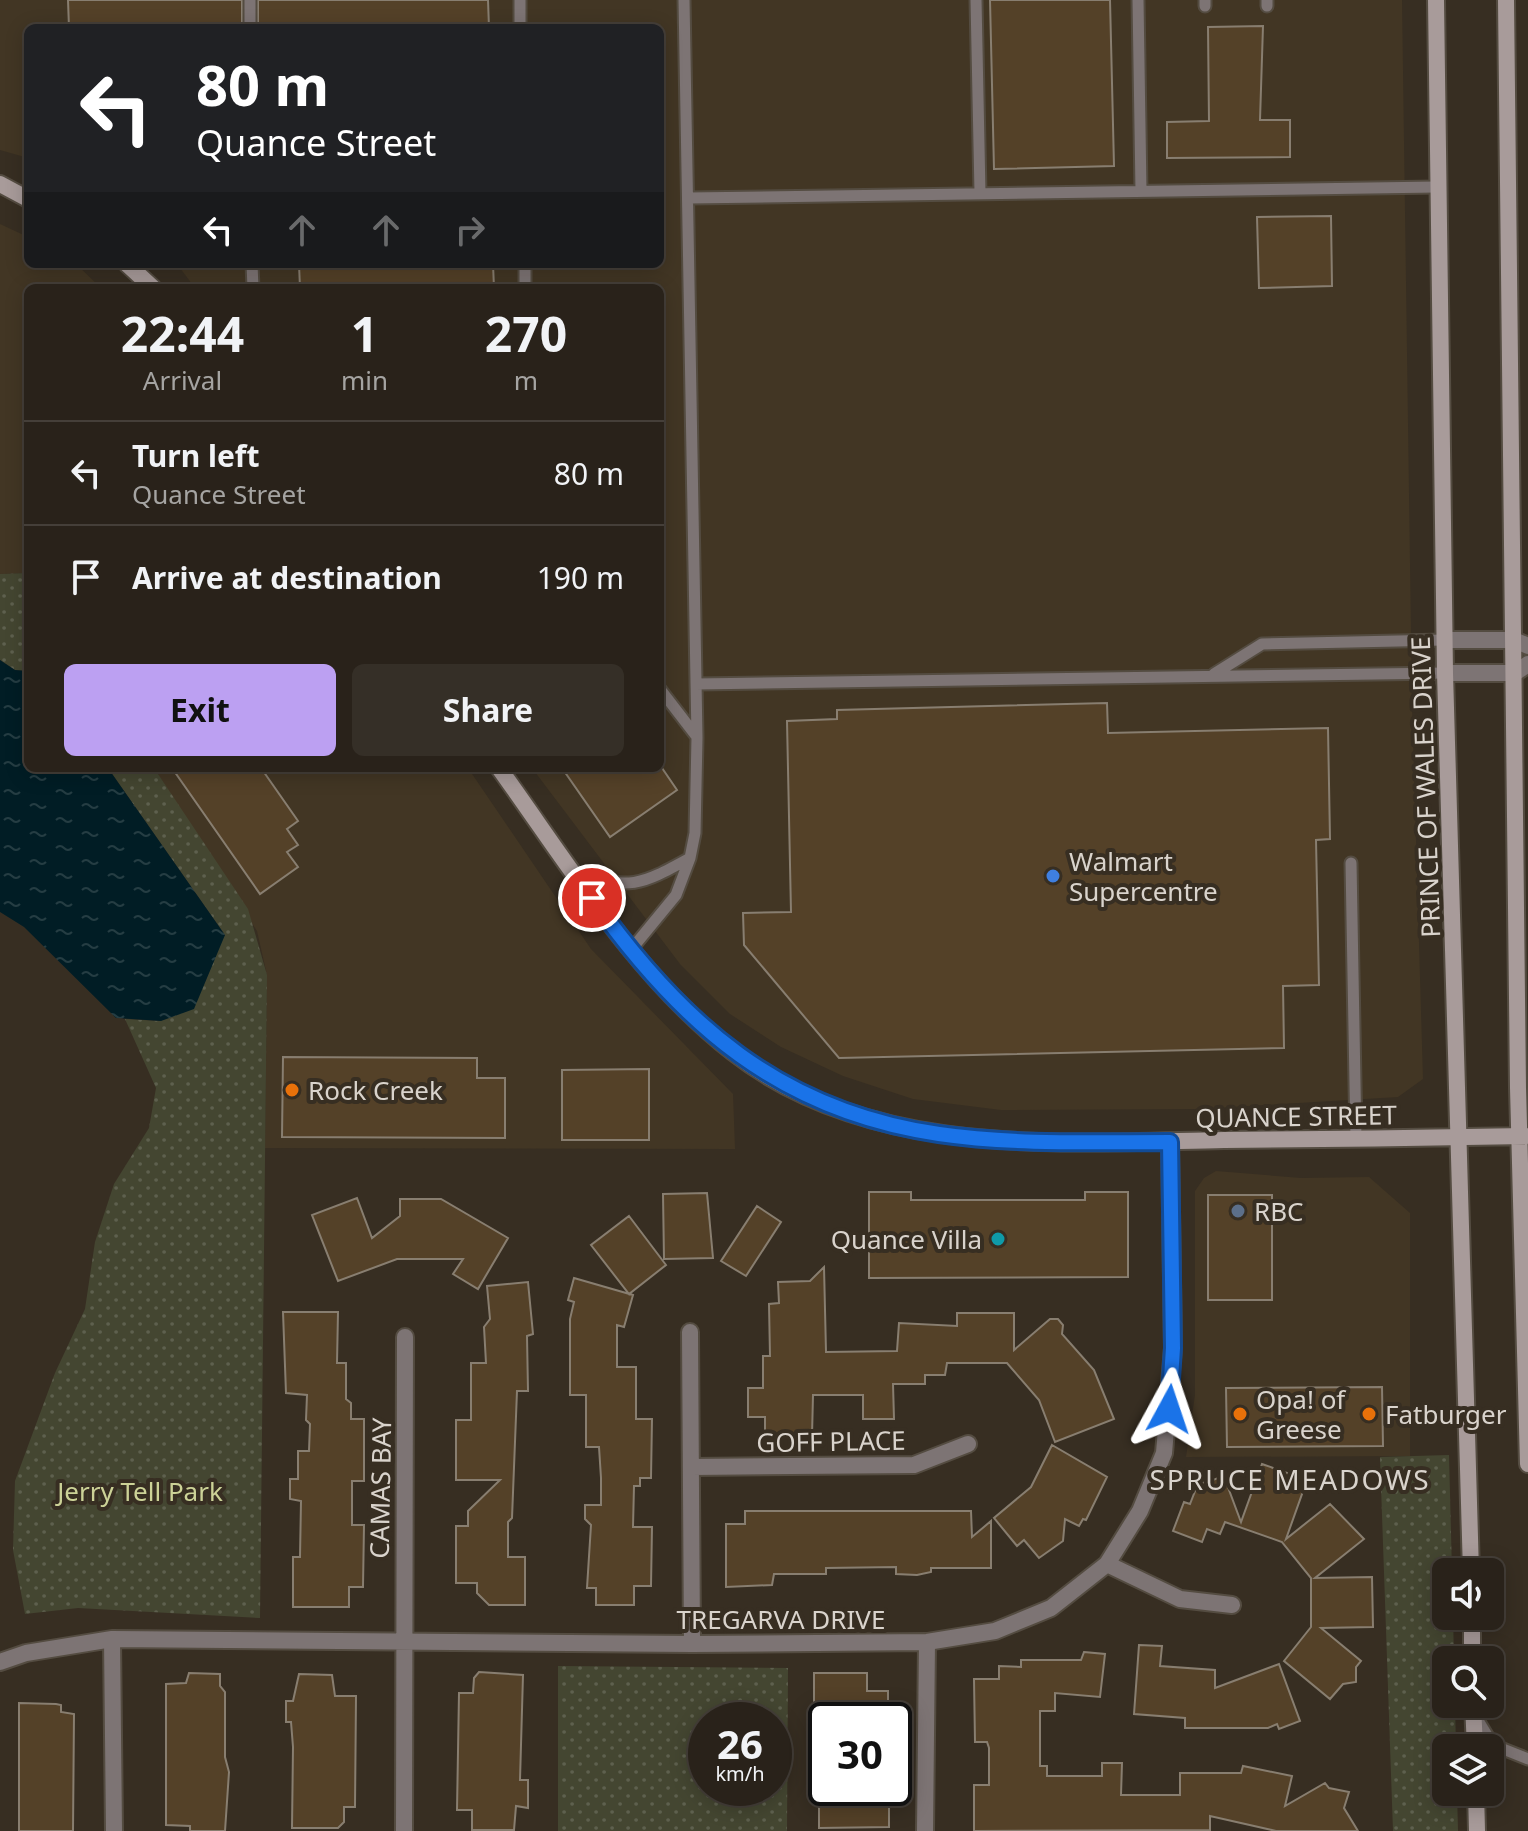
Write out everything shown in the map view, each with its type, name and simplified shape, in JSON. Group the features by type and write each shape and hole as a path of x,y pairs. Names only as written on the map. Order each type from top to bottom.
{"main road":[{"name":"PRINCE OF WALES DRIVE","path":"1436,0 1444,640 1461,1137 1471,1558"},
{"path":"1506,0 1522,668 1523,1136 1528,1464"},
{"path":"0,184 24,197"},
{"path":"131,268 149,284"},
{"name":"QUANCE STREET","path":"502,772 630,951 660,987 736,1055 786,1085 833,1106 938,1134 997,1139 1170,1142 1523,1136"},
{"path":"1476,1806 1477,1831"}],"street":[{"path":"1444,640 1521,643"},
{"path":"1445,673 1522,668"},
{"name":"TREGARVA DRIVE","path":"0,1662 26,1653 112,1639 403,1639 692,1644 927,1642 995,1631 1051,1608 1107,1564 1140,1511 1164,1453 1173,1348 1170,1142"},
{"path":"690,1332 692,1644"},
{"name":"CAMAS BAY","path":"404,1831 405,1337"},
{"name":"GOFF PLACE","path":"692,1467 914,1465 968,1444"},
{"path":"1107,1564 1180,1599 1232,1605"},
{"path":"112,1639 114,1831"},
{"path":"925,1831 927,1642"}],"lane":[{"path":"250,0 250,24"},
{"path":"520,0 520,24"},
{"path":"630,951 676,895 690,858 695,833 697,738 684,0"},
{"path":"976,0 980,193"},
{"path":"1138,0 1141,191"},
{"path":"689,198 1436,187"},
{"path":"1214,674 1262,644 1444,640"},
{"path":"696,684 1445,673"},
{"path":"664,694 697,738"},
{"path":"574,873 612,884 646,883 690,858"},
{"path":"1351,863 1356,1139"},
{"path":"1479,1718 1493,1745 1528,1759"}],"shaded area":[{"path":"0,0 1402,0 1412,704 1423,1079 1398,1097 1198,1109 1001,1110 913,1099 843,1076 781,1047 730,1014 680,964 535,772 664,772 664,284 192,284 180,268 664,268 664,24 24,24 24,157 0,150"},
{"path":"0,224 24,235 24,268 80,268 97,284 24,284 24,573 0,574"},
{"path":"157,772 471,772 591,949 733,1094 735,1149 265,1148 267,975 257,931"},
{"path":"1216,1171 1301,1178 1369,1177 1410,1213 1410,1456 1186,1457 1195,1395 1195,1191 1204,1178"}],"green space":[{"path":"24,573 24,671 15,670 0,660 0,574"},
{"name":"Jerry Tell Park","path":"111,772 157,772 248,909 267,975 260,1618 78,1608 25,1614 13,1550 15,1481 55,1373 85,1309 95,1242 114,1184 149,1128 156,1088 125,1019 161,1021 225,935"},
{"path":"1449,1455 1452,1558 1432,1558 1432,1630 1453,1630 1454,1646 1432,1646 1432,1718 1455,1718 1456,1734 1432,1734 1432,1806 1457,1806 1458,1831 1393,1831 1380,1457"},
{"path":"558,1666 788,1668 788,1702 688,1702 688,1806 787,1806 787,1831 558,1831"}],"water":[{"path":"0,660 15,670 24,671 24,772 111,772 225,935 194,1009 161,1021 116,1018 24,927 0,912"}],"building":[{"path":"68,0 242,0 242,24 69,24"},
{"path":"258,0 488,0 489,24 258,24"},
{"path":"990,0 1110,0 1114,166 994,169"},
{"path":"1263,26 1260,120 1290,120 1290,157 1167,158 1167,122 1209,121 1208,27"},
{"path":"1331,216 1332,286 1259,288 1257,217"},
{"path":"299,268 493,268 494,284 300,284"},
{"name":"Walmart Supercentre","path":"1107,703 1108,733 1328,728 1330,839 1316,840 1319,985 1283,986 1284,1048 839,1058 744,945 743,913 791,912 787,721 837,719 837,710"},
{"path":"664,771 677,790 610,837 565,772"},
{"path":"175,772 264,772 298,821 287,829 298,845 287,852 298,867 260,894"},
{"path":"283,1057 477,1058 477,1078 505,1078 505,1138 282,1137"},
{"path":"649,1069 649,1140 562,1140 562,1070"},
{"name":"Quance Villa","path":"869,1192 911,1192 911,1200 1085,1200 1085,1192 1128,1192 1128,1277 869,1278"},
{"path":"707,1193 713,1258 664,1259 663,1194"},
{"path":"1208,1195 1272,1195 1272,1300 1208,1300"},
{"path":"357,1198 372,1238 400,1216 400,1199 441,1199 508,1238 478,1289 453,1274 463,1259 397,1259 338,1281 312,1215"},
{"path":"757,1206 781,1222 746,1276 721,1261"},
{"path":"629,1216 666,1265 629,1294 591,1245"},
{"path":"824,1267 826,1352 897,1351 899,1323 957,1326 957,1313 1014,1313 1014,1350 1050,1319 1058,1319 1063,1325 1062,1334 1094,1370 1114,1419 1055,1442 1039,1400 1007,1363 947,1363 945,1375 925,1375 925,1384 893,1384 894,1419 863,1419 863,1395 813,1395 812,1436 765,1436 765,1417 748,1417 748,1388 763,1388 763,1356 770,1356 769,1304 779,1303 778,1282 810,1281"},
{"path":"574,1278 633,1295 624,1327 617,1325 617,1367 636,1367 636,1419 652,1419 651,1478 640,1478 640,1486 634,1486 633,1527 652,1527 651,1586 634,1586 634,1605 596,1605 596,1588 587,1588 591,1525 585,1519 585,1505 601,1505 601,1478 599,1447 586,1447 586,1395 570,1395 570,1319 574,1302 568,1300"},
{"path":"528,1282 533,1334 527,1336 528,1391 517,1391 512,1518 508,1522 508,1557 525,1557 525,1605 489,1605 477,1593 477,1583 456,1583 456,1526 468,1526 468,1511 500,1480 456,1480 456,1420 471,1420 471,1363 486,1363 484,1327 490,1319 487,1286"},
{"path":"283,1312 338,1312 337,1363 346,1363 346,1399 351,1403 351,1419 364,1419 364,1481 352,1481 352,1525 364,1525 363,1587 349,1587 349,1607 293,1607 293,1557 300,1557 301,1501 290,1499 290,1479 298,1479 298,1451 309,1451 310,1424 306,1420 307,1395 286,1393"},
{"path":"1382,1387 1383,1446 1227,1447 1226,1388"},
{"path":"1052,1445 1107,1477 1086,1520 1083,1519 1079,1526 1065,1519 1063,1541 1039,1558 1024,1540 1017,1546 994,1518 1031,1487"},
{"path":"1262,1464 1307,1480 1286,1539 1330,1504 1364,1539 1315,1578 1372,1577 1373,1627 1321,1628 1361,1661 1356,1667 1356,1682 1343,1684 1330,1699 1284,1661 1311,1627 1311,1578 1282,1542 1225,1522 1220,1534 1207,1529 1202,1542 1173,1531 1184,1502 1190,1504 1199,1481 1205,1483 1218,1478 1226,1482 1241,1522"},
{"path":"745,1511 971,1511 972,1537 991,1521 991,1568 931,1568 931,1572 917,1575 896,1574 896,1567 826,1568 826,1574 774,1574 772,1585 726,1587 726,1524 745,1524"},
{"path":"1139,1645 1162,1646 1160,1666 1215,1670 1215,1688 1279,1664 1300,1721 1279,1729 1277,1724 1268,1728 1185,1728 1185,1718 1134,1714"},
{"path":"1084,1652 1105,1654 1100,1697 1055,1693 1055,1711 1040,1711 1040,1766 1047,1766 1047,1776 1102,1776 1102,1763 1122,1763 1121,1795 1180,1795 1180,1773 1241,1773 1243,1766 1292,1776 1285,1806 1325,1783 1329,1788 1349,1792 1344,1808 1358,1831 1276,1831 1210,1816 1210,1830 974,1831 974,1785 989,1785 989,1748 987,1742 975,1742 974,1679 999,1679 999,1666 1021,1667 1021,1660 1081,1660"},
{"path":"479,1672 523,1675 520,1780 528,1780 528,1808 516,1806 514,1830 472,1830 472,1810 457,1810 459,1693 473,1693 474,1678"},
{"path":"189,1673 220,1674 220,1686 225,1692 225,1757 229,1772 225,1831 190,1831 190,1826 166,1825 166,1684 186,1683"},
{"path":"814,1673 867,1673 867,1691 888,1691 888,1702 814,1702"},
{"path":"299,1674 332,1675 335,1696 356,1696 355,1807 344,1807 344,1822 338,1828 292,1828 293,1747 291,1722 286,1722 286,1701 293,1701"},
{"path":"19,1703 61,1705 61,1712 74,1714 73,1831 19,1831"},
{"path":"819,1806 889,1806 889,1827 819,1828"}],"place":[{"name":"Walmart Supercentre","path":"1053,876"},
{"name":"Rock Creek","path":"292,1090"},
{"name":"RBC","path":"1238,1211"},
{"name":"Quance Villa","path":"998,1239"},
{"name":"Opa! of Greese","path":"1240,1414"},
{"name":"Fatburger","path":"1369,1414"}],"district":[{"name":"SPRUCE MEADOWS","path":"1290,1479"}],"route":[{"path":"592,898 660,987 692,1018 736,1055 786,1085 833,1106 886,1123 938,1134 997,1139 1170,1142 1173,1348 1169,1409"}]}
